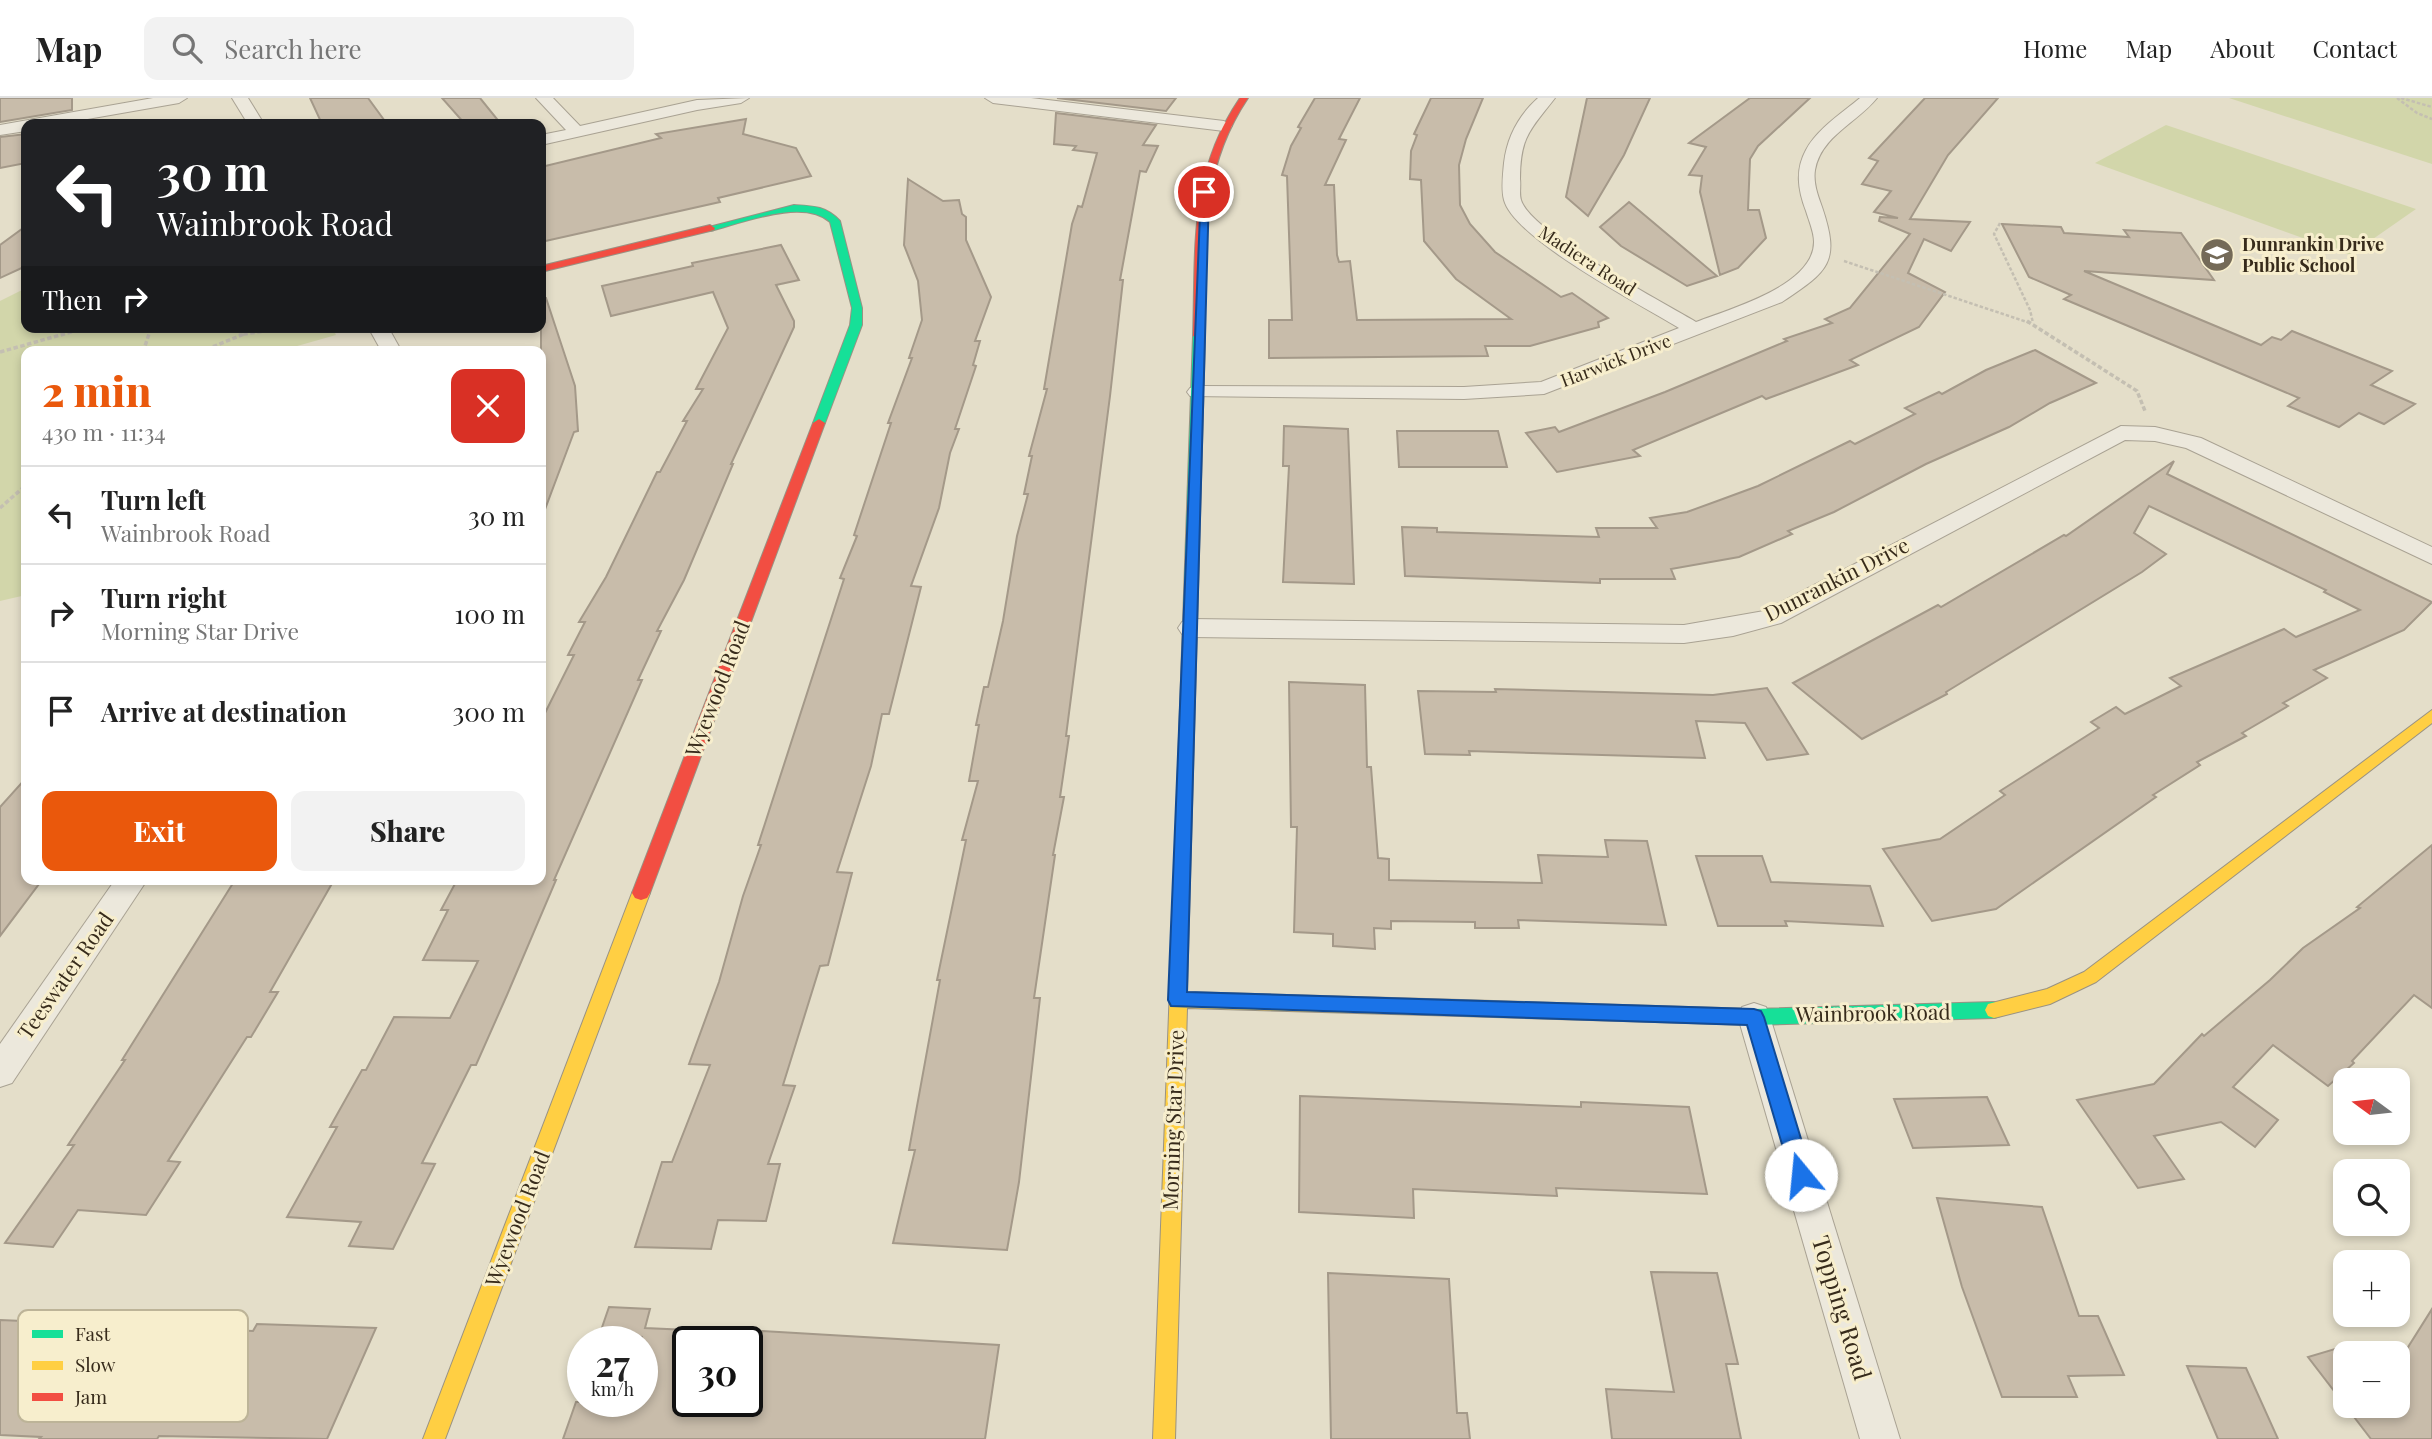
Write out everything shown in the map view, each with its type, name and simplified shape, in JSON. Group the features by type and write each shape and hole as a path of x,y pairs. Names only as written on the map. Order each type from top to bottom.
{"street":[{"path":"62,119 179,98"},
{"path":"240,98 253,119"},
{"path":"544,98 576,131"},
{"path":"546,139 697,105 741,98"},
{"path":"993,98 1224,126"},
{"name":"Morning Star Drive","path":"1164,1439 1204,192 1211,161 1224,126 1244,98"},
{"name":"Madiera Road","path":"1547,98 1526,118 1510,158 1513,202 1527,222 1555,244 1696,330"},
{"path":"1821,256 1824,231 1806,182 1808,164 1814,149 1869,98"},
{"path":"0,130 21,127"},
{"name":"Wyewood Road","path":"434,1439 856,326 857,307 835,220 829,213 815,208 794,208 546,268"},
{"name":"Harwick Drive","path":"1197,392 1464,393 1544,388 1775,298 1800,284 1818,265 1821,256"},
{"name":"Dunrankin Drive","path":"1191,628 1684,634 1733,627 1772,617 2121,433 2155,434 2193,443 2432,556"},
{"name":"Wainbrook Road","path":"1178,1000 1754,1017 1990,1011 2050,996 2090,977 2432,715"},
{"name":"Teeswater Road","path":"0,1072 129,885"},
{"name":"Topping Road","path":"1754,1017 1880,1439"}],"path":[{"path":"2399,98 2432,107"},
{"path":"2399,98 2417,113 2432,119"},
{"path":"2000,223 1994,234 2030,310 2033,325"},
{"path":"1821,256 1850,262 2033,325 2137,391 2155,434"},
{"path":"21,346 68,333"},
{"path":"215,346 251,333"},
{"path":"0,352 21,346"},
{"path":"0,508 21,489"}],"green space":[{"path":"2229,98 2432,98 2432,164"},
{"path":"2166,125 2416,209 2350,255 2095,163"},
{"path":"21,290 21,333 336,335 297,346 21,346 21,596 0,601 0,301"}],"building":[{"path":"0,98 72,98 72,110 0,122"},
{"path":"310,98 368,98 383,119 320,119"},
{"path":"442,98 480,98 497,119 461,119"},
{"path":"1057,98 1176,98 1166,111"},
{"path":"1315,98 1360,98 1339,139 1346,140 1325,185 1334,185 1337,255 1339,262 1350,261 1357,320 1511,319 1456,279 1424,241 1421,180 1410,179 1411,151 1417,135 1414,134 1431,98 1483,98 1466,139 1459,165 1460,205 1470,224 1495,252 1561,297 1572,293 1608,318 1598,322 1599,327 1530,346 1485,346 1488,356 1269,358 1269,320 1292,320 1287,176 1282,175 1291,146 1301,128 1298,127"},
{"path":"1587,98 1650,98 1624,155 1588,216 1566,197"},
{"path":"1750,98 1810,98 1758,146 1750,159 1748,210 1759,210 1766,238 1738,268 1720,275 1700,192 1702,176 1689,175 1706,147 1689,143"},
{"path":"1925,98 1998,98 1948,155 1910,219 1970,222 1951,251 1924,239 1908,273 1945,292 1919,327 1850,360 1858,365 1766,399 1762,396 1633,450 1640,456 1557,472 1526,433 1555,427 1559,432 1665,392 1787,341 1784,339 1832,323 1825,319 1850,308 1910,234 1879,221 1880,217 1898,218 1874,212 1891,191 1862,184 1878,161 1869,158"},
{"path":"1056,113 1156,125 1143,145 1158,146 1146,172 1140,171 1120,280 1123,280 1110,396 1066,736 1069,736 1060,797 1064,797 1053,855 1034,998 1040,998 1019,1182 1007,1250 893,1243 915,1150 909,1150 940,980 937,980 966,840 962,840 978,781 969,781 979,725 976,725 1003,621 1017,536 1028,494 1024,494 1032,456 1029,456 1047,389 1044,389 1072,224 1078,206 1082,207 1097,153 1073,150 1076,146 1054,144"},
{"path":"746,119 743,134 796,148 811,176 718,198 720,202 546,241 546,166 661,138 656,134"},
{"path":"21,135 21,164 0,168 0,137"},
{"path":"908,179 943,201 959,200 962,214 966,217 966,240 991,297 975,341 980,341 973,365 976,366 955,429 959,429 950,453 939,508 911,586 921,587 889,714 882,714 871,766 837,872 852,873 828,965 820,966 783,1085 795,1086 768,1164 780,1164 766,1221 718,1220 711,1249 635,1247 662,1162 672,1162 710,1065 689,1064 719,982 743,896 761,845 758,845 844,579 840,578 857,536 854,535 922,320 918,281 904,245"},
{"path":"1629,202 1717,276 1687,286 1621,246 1600,227"},
{"path":"2002,224 2061,227 2064,233 2129,237 2124,230 2181,233 2214,280 2084,271 2261,345 2272,337 2281,340 2292,331 2392,371 2371,385 2415,404 2384,424 2359,413 2339,427 2288,406 2299,398 2064,299 2071,295 2029,277"},
{"path":"21,230 21,268 0,278 0,245"},
{"path":"781,245 799,280 776,285 794,321 794,327 731,464 684,580 657,631 661,631 638,680 642,680 476,1065 471,1065 422,1163 435,1164 393,1249 349,1246 361,1222 287,1217 337,1127 330,1127 362,1070 366,1070 394,1017 450,1018 478,961 423,960 448,910 441,910 454,885 546,885 546,711 574,655 568,655 585,622 579,622 606,577 657,472 660,472 687,421 683,421 703,389 696,389 728,328 713,292 611,316 602,286 693,266 692,263"},
{"path":"546,298 575,386 578,431 574,432 546,507 546,346 541,346 541,333 546,333"},
{"path":"2035,350 2096,383 2050,403 2009,427 1926,464 1834,512 1788,531 1792,534 1739,557 1671,569 1675,579 1600,579 1600,583 1405,576 1402,527 1437,528 1437,532 1599,537 1596,528 1657,528 1650,518 1687,512 1758,486 1850,441 1855,444 1915,414 1905,408 1939,392 1942,394 1986,370"},
{"path":"1284,426 1348,429 1354,584 1283,582 1289,466 1283,466"},
{"path":"1397,431 1498,431 1507,467 1399,467"},
{"path":"2174,461 2167,474 2432,602 2404,630 2314,670 2327,678 2283,703 2288,706 2242,733 2246,736 2197,762 2200,765 2153,795 2156,797 1996,909 1932,921 1883,849 1940,839 2005,795 2000,791 2099,728 2091,722 2116,707 2125,714 2181,686 2170,678 2284,629 2296,637 2360,610 2324,592 2326,590 2149,506 2134,533 2166,554 2142,572 1946,692 1947,694 1862,739 1793,683 1938,605 1941,607 2066,536"},
{"path":"1289,682 1365,685 1367,767 1371,767 1378,858 1389,859 1389,880 1542,883 1538,855 1608,857 1605,840 1647,841 1666,925 1518,920 1519,928 1475,928 1475,922 1391,921 1391,929 1374,928 1375,949 1333,946 1333,934 1294,932 1297,827 1291,827"},
{"path":"1767,688 1808,754 1767,760 1745,723 1696,721 1705,758 1469,751 1470,755 1425,754 1418,691 1496,692 1495,689 1713,695"},
{"path":"21,784 21,885 38,885 0,936 0,807"},
{"path":"2432,845 2432,1008 2414,995 2352,1061 2354,1063 2348,1068 2333,1068 2333,1082 2328,1086 2273,1045 2233,1087 2278,1120 2255,1147 2221,1122 2154,1136 2184,1179 2138,1188 2077,1100 2154,1084 2202,1034 2204,1036 2270,980 2303,948 2360,908 2357,907"},
{"path":"1696,856 1762,856 1771,882 1870,886 1883,926 1785,921 1787,926 1718,926"},
{"path":"232,885 331,885 270,992 278,992 168,1161 180,1162 146,1215 78,1210 53,1247 5,1243 74,1145 68,1145 125,1060 122,1060"},
{"path":"1300,1096 1581,1107 1581,1102 1689,1107 1707,1194 1556,1188 1557,1196 1413,1189 1414,1218 1299,1212"},
{"path":"1987,1097 2009,1145 1913,1148 1894,1099"},
{"path":"1937,1198 2042,1207 2079,1316 2098,1316 2124,1375 2068,1376 2077,1397 2002,1397 1962,1287"},
{"path":"1651,1272 1717,1273 1738,1364 1726,1364 1741,1439 1612,1439 1606,1389 1674,1392"},
{"path":"1328,1273 1449,1279 1457,1413 1467,1413 1470,1439 1331,1439"},
{"path":"609,1307 650,1309 646,1326 602,1326"},
{"path":"2432,1309 2432,1439 2371,1439 2355,1418 2410,1418 2410,1344"},
{"path":"0,1320 18,1321 18,1422 248,1422 248,1331 253,1331 257,1324 376,1328 327,1439 159,1436 157,1439 39,1439 41,1437 0,1435"},
{"path":"658,1329 672,1329 672,1417 763,1417 763,1331 999,1345 985,1439 563,1439 571,1417 658,1417"},
{"path":"2333,1350 2333,1390 2308,1357"},
{"path":"2187,1366 2246,1368 2278,1439 2218,1439"}],"traffic: fast":[{"path":"710,228 794,208 816,209 835,221 857,308 856,325 819,423"},
{"path":"1182,880 1199,336"},
{"path":"1461,1008 1754,1017 1994,1010"}],"traffic: slow":[{"path":"1994,1010 2050,996 2090,977 2432,715"},
{"path":"1164,1439 1182,880"},
{"path":"434,1439 641,893"},
{"path":"1178,1000 1461,1008"}],"traffic: jam":[{"path":"1199,336 1200,243 1207,181 1215,151 1227,124 1244,98"},
{"path":"546,268 710,228"},
{"path":"641,893 819,423"}],"place":[{"name":"Dunrankin Drive Public School","path":"2217,255"}],"route":[{"path":"1204,192 1178,1000 1754,1017 1801,1175"}]}
